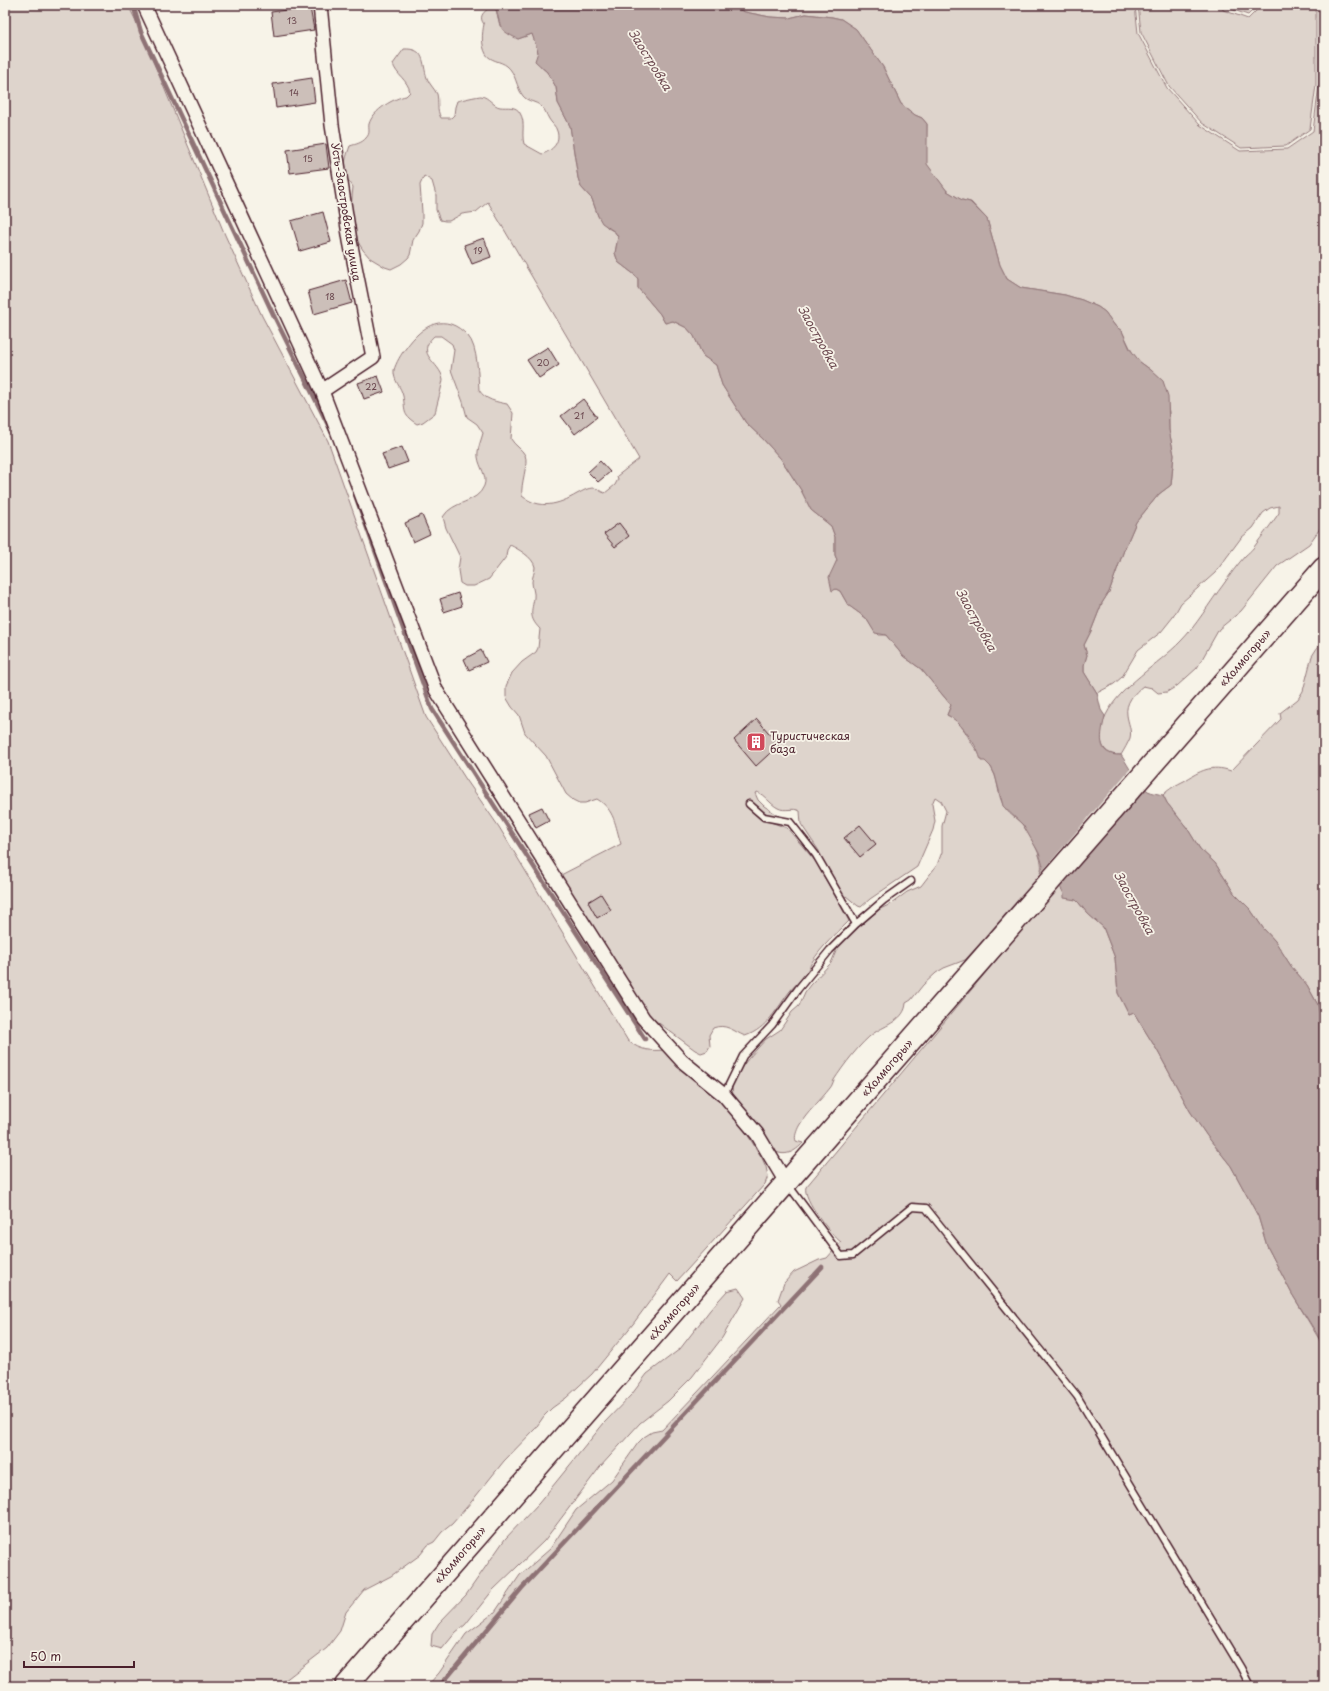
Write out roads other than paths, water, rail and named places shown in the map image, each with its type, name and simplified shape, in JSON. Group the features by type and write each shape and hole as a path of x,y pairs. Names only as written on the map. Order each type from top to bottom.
{"highway":[{"name":"«Холмогоры»","path":"346,1686 787,1184 1324,568"}],"street":[{"path":"144,5 322,391 436,690 643,1018 682,1061 724,1095 757,1134 787,1184"},
{"name":"Усть-Заостровская улица","path":"320,5 334,133 350,241 373,357 322,391"}],"lane":[{"path":"748,804 764,817 790,822 816,855 856,924"},
{"path":"724,1095 743,1056 772,1025 798,989 830,950 856,924 884,900 911,881"},
{"path":"787,1184 841,1256 853,1255 912,1207 926,1208 1077,1396 1241,1668 1250,1686"}],"water":[{"name":"Заостровка","path":"494,5 726,5 745,12 770,17 789,18 806,14 841,19 856,29 883,67 901,104 915,115 922,118 927,124 927,164 947,191 962,200 970,202 987,219 1000,265 1007,279 1021,288 1065,295 1098,307 1105,312 1115,326 1122,331 1130,349 1140,362 1163,381 1168,396 1169,430 1174,455 1171,485 1159,494 1136,522 1109,592 1102,603 1084,645 1087,655 1084,665 1084,672 1097,693 1101,710 1105,716 1101,737 1103,748 1107,752 1121,755 1136,779 1144,788 1153,793 1163,795 1167,803 1187,828 1200,849 1215,863 1234,893 1250,909 1263,928 1275,941 1291,966 1307,985 1318,1005 1324,1036 1324,1350 1317,1334 1292,1294 1267,1246 1258,1216 1231,1166 1207,1136 1190,1111 1157,1050 1134,1013 1129,1015 1118,993 1115,958 1103,927 1088,914 1076,900 1064,898 1064,894 1060,887 1043,873 1040,873 1043,866 1039,853 1023,825 1003,806 995,775 991,767 985,761 981,761 973,742 958,722 947,715 951,705 921,669 903,656 886,635 875,633 866,618 848,605 840,591 836,589 832,591 829,577 837,560 835,555 835,537 831,526 811,510 801,490 781,459 746,423 722,385 716,365 703,356 694,336 687,328 673,321 665,323 660,314 638,288 638,279 635,275 618,262 615,253 618,237 615,232 602,223 592,199 581,187 578,178 570,126 558,103 556,87 547,72 535,61 538,52 532,34 518,39 505,32 500,25"}],"waterway":[{"path":"133,5 141,32 273,314 332,433"},
{"path":"354,492 432,709 645,1039"},
{"path":"440,1686 522,1588 822,1267"}],"place":[{"name":"Туристическая база","path":"756,742"}]}
